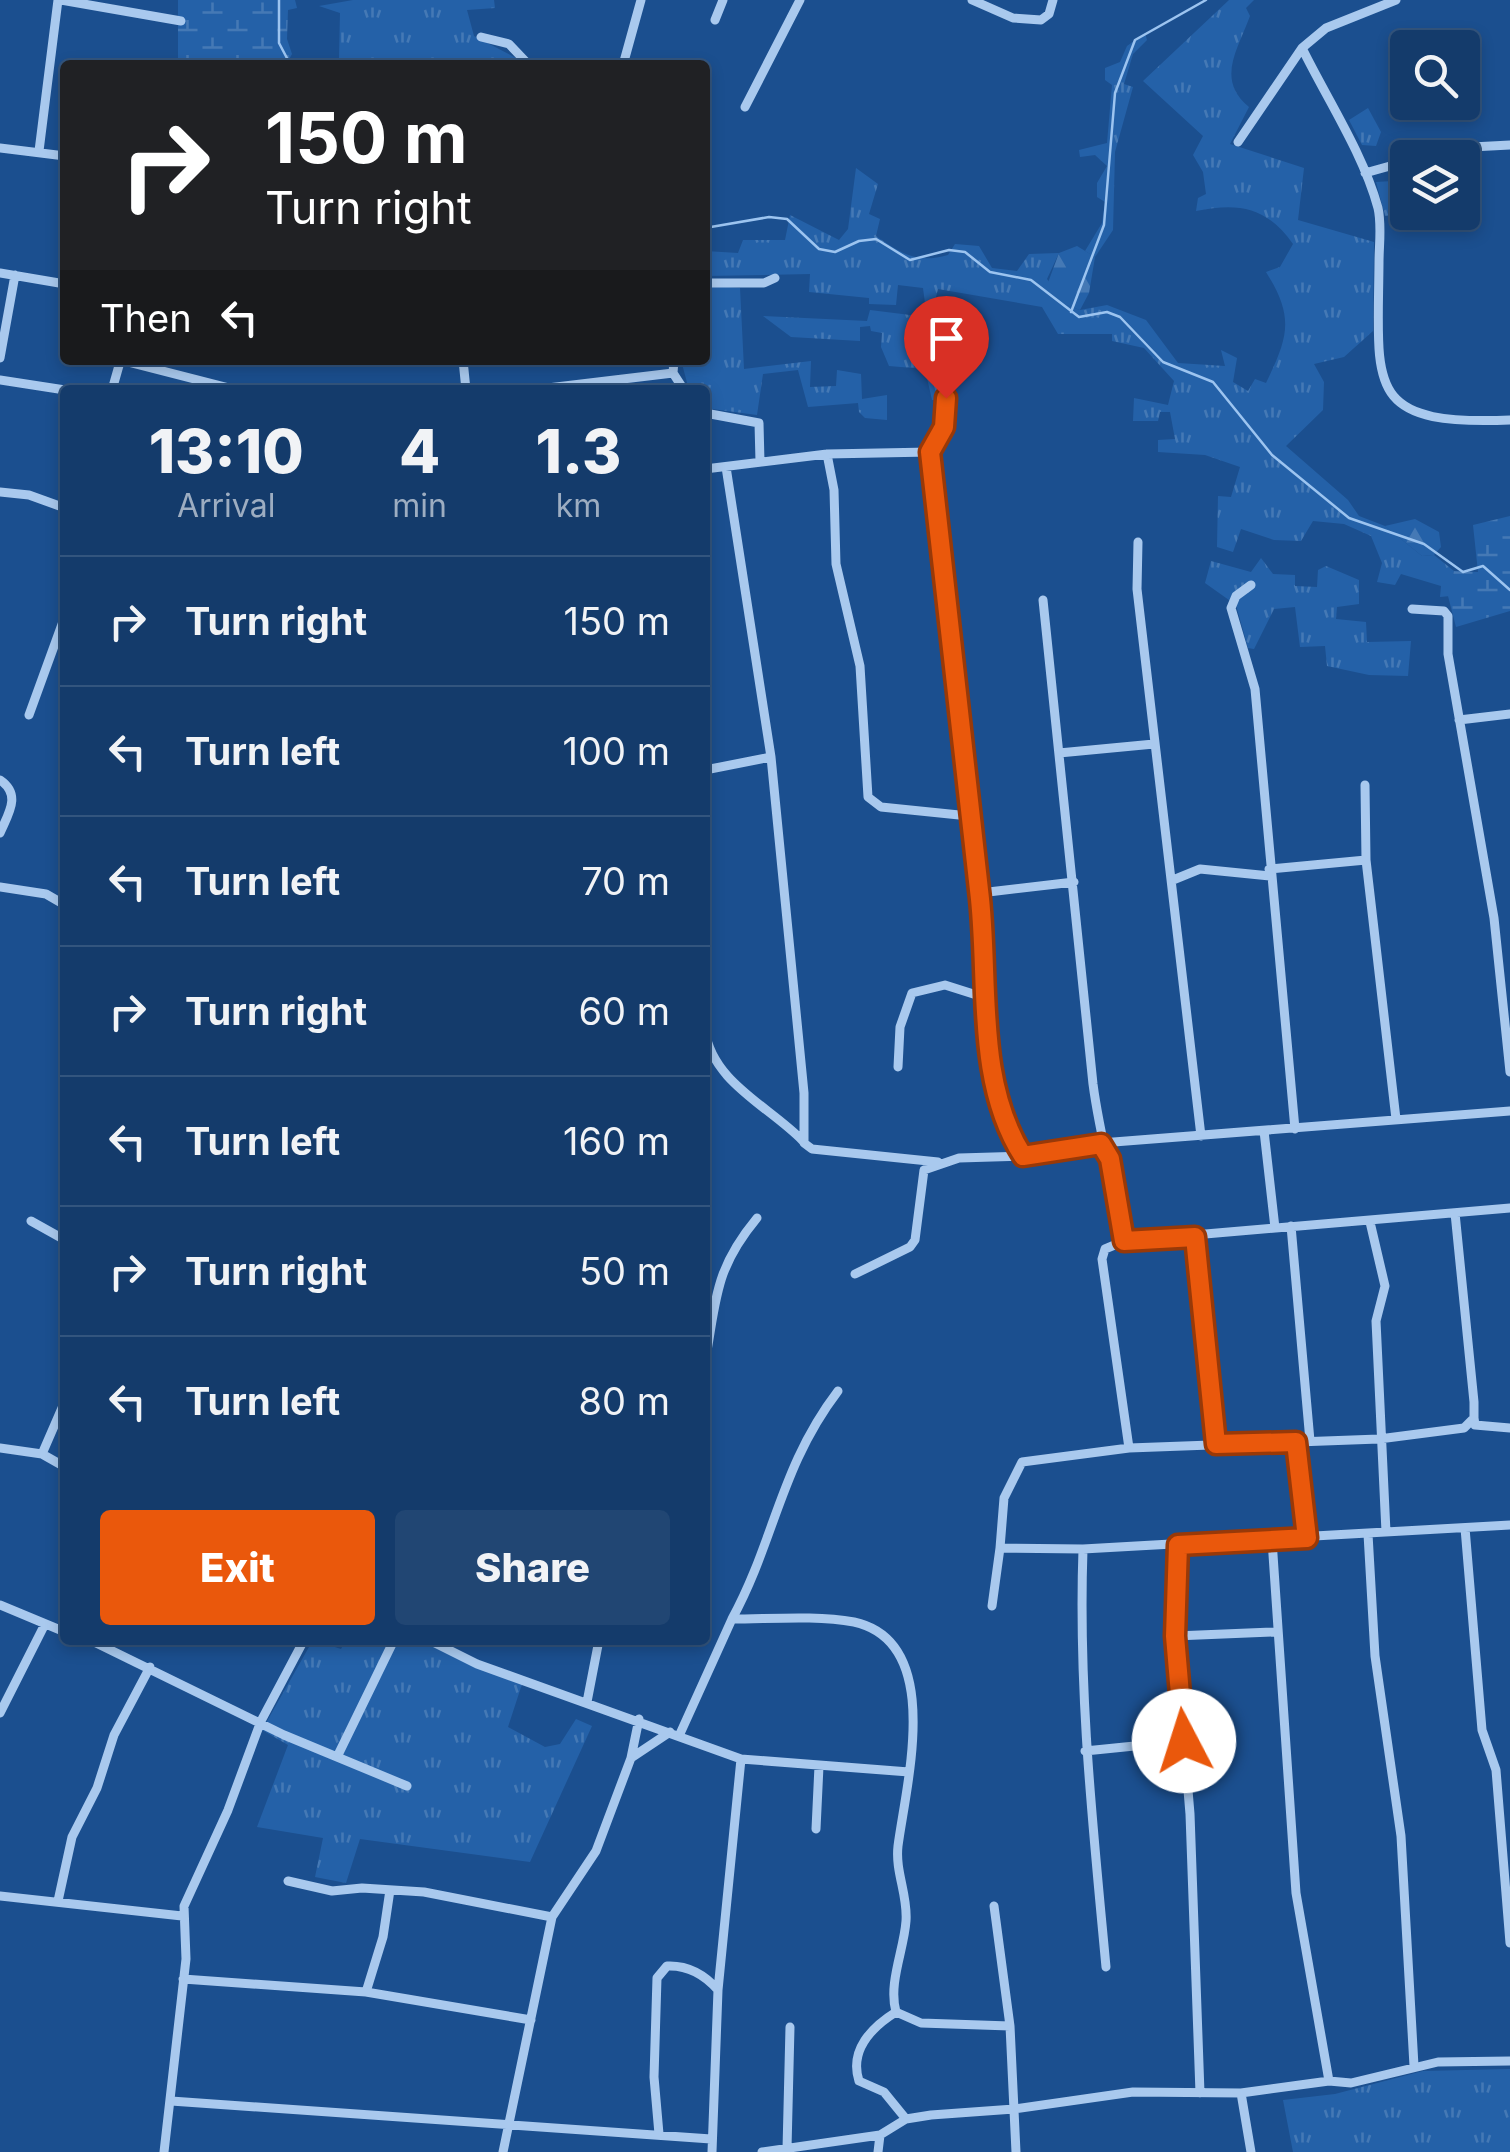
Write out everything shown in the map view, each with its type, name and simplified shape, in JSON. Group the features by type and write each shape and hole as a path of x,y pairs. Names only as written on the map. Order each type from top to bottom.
{"street":[{"path":"39,151 60,0 180,21"},
{"path":"624,60 640,0"},
{"path":"715,20 723,0"},
{"path":"745,107 800,0"},
{"path":"972,0 1001,15 1041,20 1046,19 1053,0"},
{"path":"1238,142 1302,48 1326,28 1396,0"},
{"path":"481,37 503,40 524,60"},
{"path":"1302,48 1365,173 1380,220 1378,330 1383,384 1402,406 1427,418 1510,420"},
{"path":"1480,147 1510,145"},
{"path":"0,148 60,155"},
{"path":"1365,173 1390,165"},
{"path":"0,272 60,283"},
{"path":"0,358 16,275"},
{"path":"710,283 764,283 776,278"},
{"path":"951,338 944,427 930,452 980,893 995,1093 1008,1134 1023,1156"},
{"path":"134,365 203,385"},
{"path":"673,365 672,373 680,385"},
{"path":"615,385 672,373"},
{"path":"0,380 60,389"},
{"path":"710,414 759,423 760,462"},
{"path":"710,469 827,454 930,452"},
{"path":"827,454 834,490 836,564 860,666 868,797 881,807 969,816"},
{"path":"726,467 771,757 804,1093 804,1143"},
{"path":"0,492 29,495 60,506"},
{"path":"1138,542 1137,589 1201,1136"},
{"path":"1251,585 1236,596 1231,608 1253,675 1295,1128"},
{"path":"1042,600 1101,1144 1110,1159 1124,1241"},
{"path":"1412,609 1444,611 1448,616 1448,654 1494,918 1510,1072"},
{"path":"29,715 60,630"},
{"path":"1460,720 1510,714"},
{"path":"1060,753 1154,744"},
{"path":"710,769 771,757"},
{"path":"0,780 11,791 13,800 0,833"},
{"path":"1365,785 1366,860 1396,1118"},
{"path":"1173,880 1200,869 1269,872 1366,860"},
{"path":"980,893 1074,882"},
{"path":"0,888 46,894 60,901"},
{"path":"898,1068 900,1028 912,993 946,985 986,998"},
{"path":"710,1052 729,1078 812,1149 938,1162 1023,1156 1101,1144 1510,1111"},
{"path":"1264,1131 1275,1228"},
{"path":"854,1274 910,1247 918,1231 924,1170 938,1162"},
{"path":"1129,1448 1102,1259 1105,1249 1124,1241 1510,1208"},
{"path":"1455,1213 1474,1418 1476,1425 1510,1428"},
{"path":"710,1335 722,1270 730,1251 758,1218"},
{"path":"31,1222 60,1237"},
{"path":"1370,1222 1385,1286 1376,1322 1383,1410 1378,1439 1386,1532"},
{"path":"1292,1226 1310,1440"},
{"path":"1195,1237 1216,1444"},
{"path":"631,1758 674,1734 746,1593 792,1462 813,1424 838,1391"},
{"path":"42,1454 60,1413"},
{"path":"992,1606 1004,1498 1022,1462 1129,1448 1451,1433 1474,1418"},
{"path":"1296,1442 1307,1538"},
{"path":"0,1448 42,1454 60,1464"},
{"path":"1000,1548 1083,1550 1510,1525"},
{"path":"1466,1528 1482,1730 1496,1770 1510,1942"},
{"path":"1368,1534 1375,1656 1401,1836 1414,2066"},
{"path":"1272,1540 1275,1632 1296,1893 1329,2081"},
{"path":"1178,1545 1175,1636 1184,1741 1200,2093"},
{"path":"1083,1550 1080,1642 1085,1751 1106,1967"},
{"path":"0,1604 60,1631"},
{"path":"732,1619 852,1622 890,1642 902,1658 909,1679 912,1726 897,1852 906,1899 894,1988 896,2012"},
{"path":"0,1713 44,1626"},
{"path":"1175,1636 1275,1632"},
{"path":"101,1645 260,1722 407,1786"},
{"path":"164,2152 184,1978 186,1943 182,1916 260,1722 301,1645"},
{"path":"338,1755 392,1645"},
{"path":"439,1645 476,1664 741,1759 909,1772"},
{"path":"587,1702 598,1645"},
{"path":"58,1901 72,1837 97,1788 114,1735 150,1667"},
{"path":"503,2152 552,1917 596,1851 631,1758 639,1720"},
{"path":"1085,1751 1184,1741"},
{"path":"712,2152 718,1990 741,1759"},
{"path":"816,1829 818,1766"},
{"path":"288,1881 332,1892 390,1890 552,1917"},
{"path":"366,1992 383,1937 390,1890"},
{"path":"0,1896 182,1916"},
{"path":"994,1906 1010,2026 1016,2152"},
{"path":"660,2134 654,2052 656,1978 667,1966 684,1967 703,1975 718,1990"},
{"path":"184,1978 366,1992 531,2020"},
{"path":"896,2012 921,2023 1010,2026"},
{"path":"896,2012 868,2034 860,2049 856,2073 859,2080 884,2092 906,2119"},
{"path":"787,2150 790,2026"},
{"path":"762,2152 880,2135 906,2119 1134,2092 1241,2093 1329,2081 1351,2084 1414,2066 1510,2061"},
{"path":"1241,2093 1250,2152"},
{"path":"171,2101 711,2139"},
{"path":"878,2152 880,2135"}],"green space":[{"path":"178,0 295,0 297,8 288,10 287,39 292,54 289,60 178,60"},
{"path":"353,0 494,0 495,8 467,10 474,36 520,60 339,60 340,13 319,6"},
{"path":"1229,0 1254,0 1246,8 1250,16 1235,53 1231,76 1239,97 1249,107 1230,144 1304,168 1298,220 1374,242 1373,331 1344,357 1314,364 1324,382 1323,410 1286,446 1348,500 1359,516 1385,526 1422,556 1434,555 1454,571 1450,596 1440,597 1441,586 1401,574 1395,585 1377,582 1382,563 1371,536 1344,524 1313,521 1301,541 1274,540 1241,529 1233,552 1217,547 1218,496 1231,497 1240,467 1205,455 1158,452 1158,440 1175,439 1170,412 1160,412 1158,421 1133,421 1134,398 1168,405 1174,381 1144,348 1112,341 1112,334 1058,334 1042,307 938,289 934,305 925,303 923,288 898,285 896,305 869,304 869,298 809,292 810,274 710,276 710,251 738,253 743,240 785,240 790,215 839,240 848,229 856,168 878,184 869,214 880,219 876,236 902,252 927,258 948,255 955,244 979,246 992,268 1017,271 1029,254 1059,253 1047,279 1066,305 1080,310 1107,305 1146,320 1178,363 1225,366 1221,350 1237,358 1233,382 1248,391 1255,379 1266,383 1283,340 1285,315 1266,272 1280,267 1293,244 1273,222 1251,210 1226,207 1196,211 1198,198 1206,194 1203,172 1193,155 1203,136 1143,81"},
{"path":"1145,33 1147,40 1133,54 1124,84 1133,87 1115,152 1113,230 1095,257 1085,251 1102,223 1105,202 1097,197 1097,183 1107,166 1095,155 1080,157 1079,150 1107,143 1112,85 1105,80 1105,68 1120,62 1127,46"},
{"path":"1368,108 1381,132 1376,146 1362,145 1349,120"},
{"path":"1390,181 1390,215 1385,216 1376,182"},
{"path":"1077,246 1095,257 1089,293 1080,310 1066,305 1046,288 1059,253"},
{"path":"710,285 740,288 744,369 811,361 810,387 836,386 837,370 861,374 862,399 887,395 887,420 865,418 858,403 808,407 798,370 763,374 757,415 710,409 710,385 688,385 682,365 710,365"},
{"path":"870,310 934,318 938,332 947,338 944,401 932,400 925,369 889,366 881,347 882,333 871,331 870,326 860,327 860,341 791,337 763,316 867,321"},
{"path":"1510,516 1510,611 1456,627 1448,596 1454,571 1478,572 1473,525"},
{"path":"1415,519 1439,532 1441,547 1434,555 1422,556 1385,526"},
{"path":"1261,558 1273,574 1295,575 1295,586 1317,587 1318,570 1326,566 1359,580 1359,604 1337,607 1336,619 1366,622 1367,642 1411,641 1408,676 1369,675 1327,666 1325,646 1300,647 1295,607 1274,609 1254,649 1248,648 1236,605 1205,583 1211,561 1251,572"},
{"path":"310,1645 341,1649 343,1645 438,1645 522,1684 508,1727 545,1747 560,1744 576,1719 592,1726 530,1862 360,1839 346,1883 315,1877 323,1838 257,1827 288,1745 262,1730"},
{"path":"1510,2069 1510,2152 1293,2152 1283,2100 1335,2094 1423,2071"}],"waterway":[{"path":"279,0 279,43 288,60"},
{"path":"1071,312 1104,225 1115,93 1135,40 1206,0"},
{"path":"710,227 769,217 787,219 819,249 835,252 859,241 876,239 910,260 949,250 965,252 990,272 1031,280 1079,317 1107,312 1120,317 1163,362 1213,382 1272,455 1349,518 1424,544 1463,572 1483,566 1510,590"}],"route":[{"path":"946,398 942,435 930,452 959,749 980,893 995,1093 1008,1134 1023,1156 1101,1144 1110,1159 1124,1241 1195,1237 1216,1444 1296,1442 1307,1538 1178,1545 1175,1636 1184,1741"}]}
